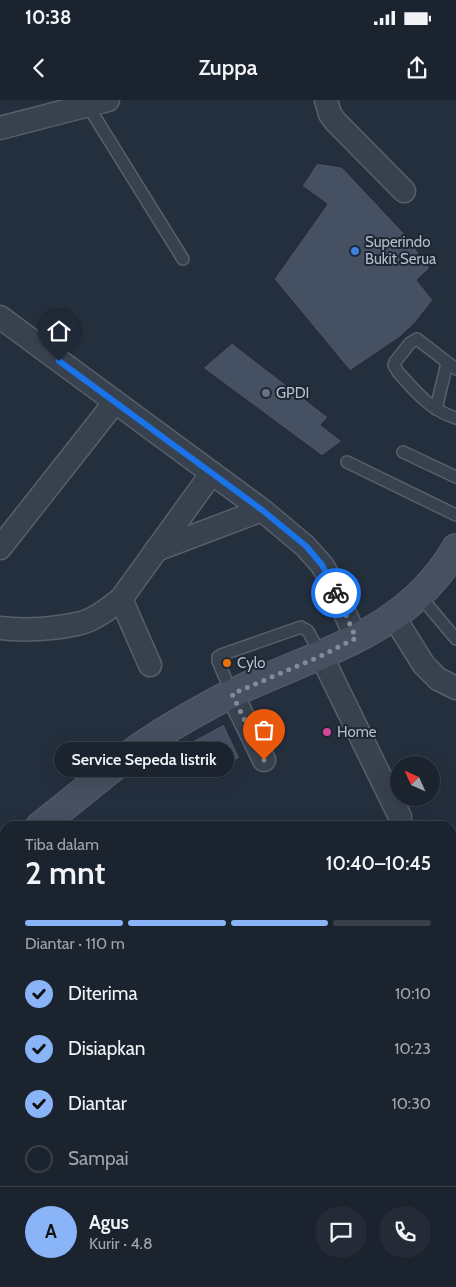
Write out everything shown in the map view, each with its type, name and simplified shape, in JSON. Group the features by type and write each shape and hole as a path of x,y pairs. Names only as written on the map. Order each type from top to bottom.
{"main road":[{"path":"47,821 133,752 173,726 232,694 321,656 394,617 420,596 436,578 456,548"}],"street":[{"path":"326,100 330,114 335,120 404,191"},
{"path":"0,128 48,108 98,103"},
{"path":"2,322 212,473 306,546 322,565 356,638"},
{"path":"0,548 115,402"},
{"path":"0,628 24,631 82,623 106,610 121,598 212,473"},
{"path":"156,550 262,510"},
{"path":"121,598 150,665"},
{"path":"394,617 424,665 438,679 456,688"},
{"path":"321,656 400,818"},
{"path":"232,694 264,760"}],"lane":[{"path":"98,103 183,259"},
{"path":"436,409 452,366 417,340 410,343 394,366 427,403 436,409 456,418"},
{"path":"403,452 456,477"},
{"path":"347,462 456,515"},
{"path":"420,596 456,639"},
{"path":"232,694 218,661 218,657 221,655 301,627 308,631 321,656"}],"building":[{"name":"Superindo Bukit Serua","path":"317,163 342,167 404,233 430,268 417,280 433,300 415,323 400,337 350,371 274,279 327,204 302,186"},
{"name":"GPDI","path":"232,343 328,417 321,425 342,441 322,456 203,368"},
{"path":"224,724 240,758 209,774 190,742"}],"way so far":[{"path":"264,760 232,694 321,656 356,638 336,593"}],"place":[{"name":"Superindo Bukit Serua","path":"355,251"},
{"name":"GPDI","path":"266,393"},
{"name":"Cylo","path":"227,663"},
{"name":"Home","path":"327,732"},
{"name":"Service Sepeda listrik","path":"264,760"}],"route":[{"path":"59,361 262,510 306,546 322,565 336,593"}]}
